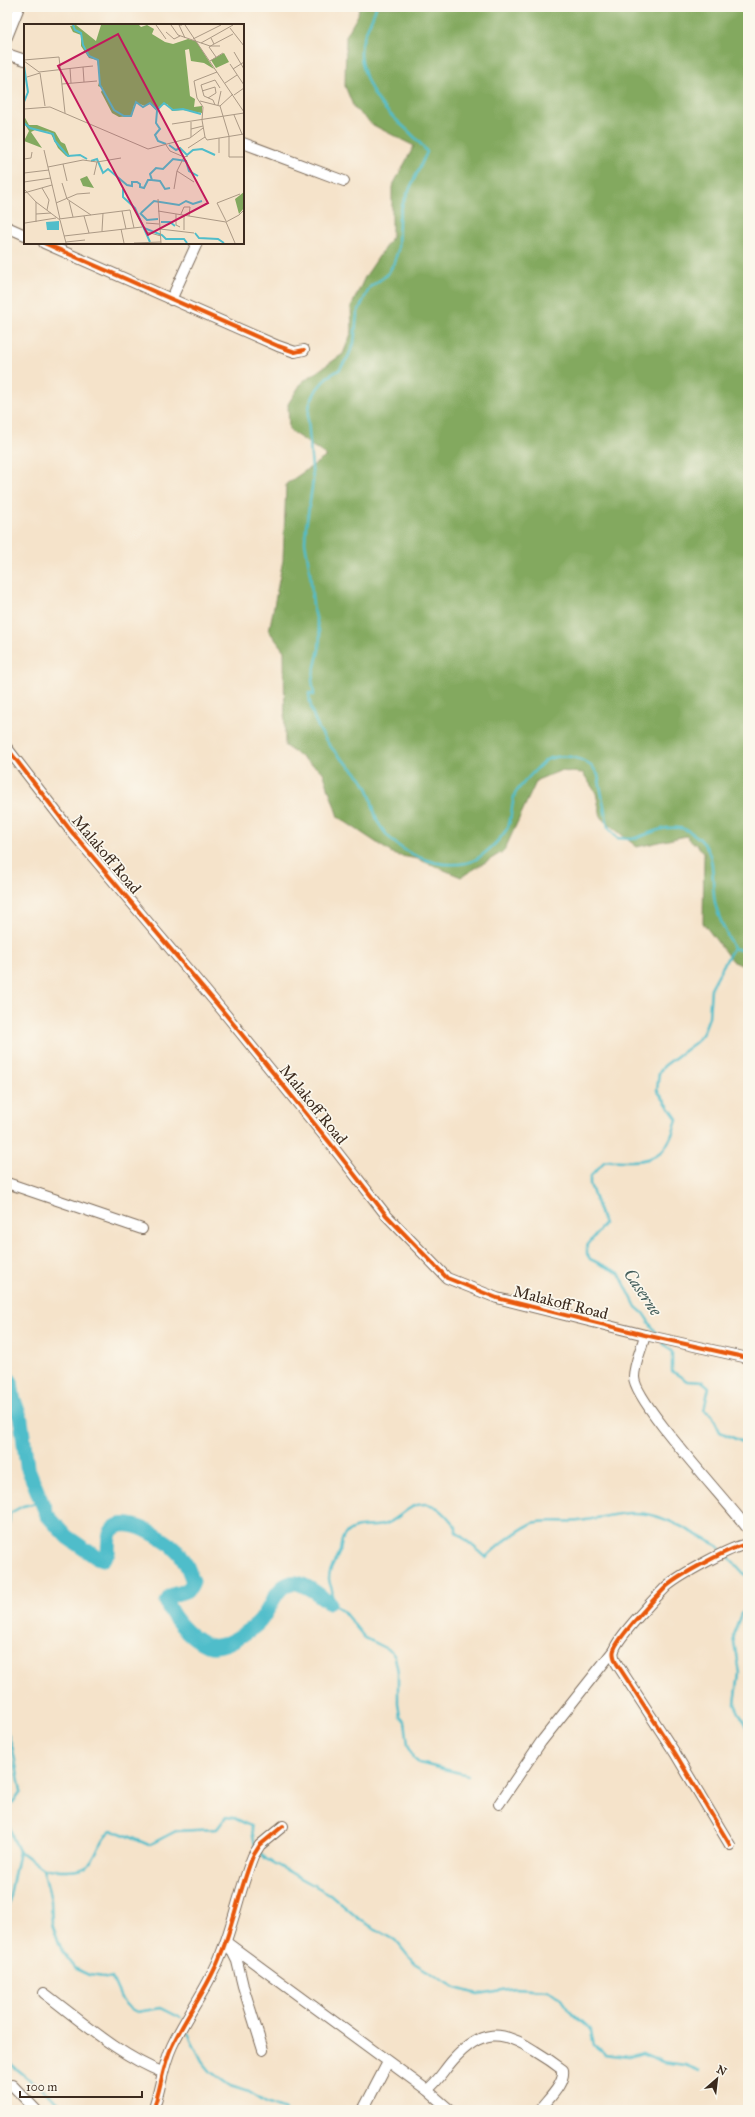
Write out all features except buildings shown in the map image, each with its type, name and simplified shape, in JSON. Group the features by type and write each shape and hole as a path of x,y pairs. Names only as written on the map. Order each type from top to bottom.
{"street":[{"path":"7,38 19,7"},
{"path":"7,54 24,60"},
{"path":"244,143 344,181"},
{"path":"7,228 24,235"},
{"path":"46,244 278,346 295,352 304,350"},
{"path":"171,300 197,244"},
{"name":"Malakoff Road","path":"7,748 71,831 242,1034 386,1215 447,1278 496,1298 649,1336 748,1358"},
{"path":"7,1184 142,1229"},
{"path":"649,1336 634,1376 639,1391 683,1451 748,1529"},
{"path":"499,1804 542,1742 614,1650 630,1627 667,1586 726,1552 748,1544"},
{"path":"614,1650 613,1656 617,1664 675,1753 730,1845"},
{"path":"153,2110 162,2072 172,2045 210,1982 226,1942 237,1902 257,1849 283,1826"},
{"path":"226,1942 237,1961 243,1986 263,2050"},
{"path":"226,1942 427,2090 450,2110"},
{"path":"44,1992 90,2028 130,2055 162,2072"},
{"path":"427,2090 463,2050 479,2039 494,2034 508,2035 526,2044 562,2070 564,2077 540,2110"},
{"path":"363,2110 388,2062"},
{"path":"12,2085 36,2110"}],"green space":[{"path":"359,7 748,7 748,968 732,961 703,923 704,852 686,836 637,847 601,818 596,793 583,773 560,771 537,780 504,851 461,877 418,859 395,855 338,817 323,772 285,746 284,651 269,631 283,560 286,484 327,456 289,430 288,404 302,382 343,354 352,331 351,307 365,277 392,237 392,187 414,146 373,125 354,108 345,86 346,36 358,15"}],"waterway":[{"path":"376,7 362,44 361,60 366,77 372,90 386,110 419,142 427,152 403,203 399,218 398,250 394,263 387,275 370,287 363,301 357,314 354,343 348,357 339,370 327,377 317,389 310,402 308,419 313,481 305,542 313,605 320,635 319,650 312,679 314,695 309,693 315,720 329,745 365,784 368,789 378,822 385,833 404,850 428,861 441,863 466,863 477,858 495,844 509,826 515,794 545,761 562,756 577,758 583,761 594,769 598,775 608,827 617,838 632,839 665,828 679,828 689,831 703,842 711,858 715,903 720,920 733,948 748,952"},
{"name":"Caserne","path":"657,1334 643,1313 636,1307 619,1273 590,1259 587,1254 587,1246 604,1224 590,1184 590,1177 604,1162 639,1161 648,1159 656,1156 667,1145 671,1138 677,1119 657,1090 659,1073 664,1066 696,1042 703,1033 709,1017 711,988 733,948"},
{"name":"Caserne","path":"663,1343 672,1352 672,1371 687,1381 703,1382 709,1387 704,1410 712,1415 720,1432 745,1443 748,1442"},
{"path":"7,1377 11,1382 13,1397 21,1420 27,1466 47,1515 67,1537 96,1557 103,1559 108,1553 110,1532 118,1526 127,1525 137,1527 157,1536 174,1548 184,1559 193,1581 187,1590 170,1596 167,1602 169,1609 174,1616 194,1638 209,1646 226,1644 236,1639 259,1622 275,1596 280,1590 291,1583 301,1584 329,1602"},
{"path":"7,1540 10,1513 23,1506 40,1502"},
{"path":"468,1775 419,1763 413,1758 408,1744 405,1722 400,1717 398,1703 398,1672 395,1657 391,1651 365,1638 342,1610 329,1602 332,1594 329,1579 330,1572 340,1551 343,1538 348,1532 357,1527 386,1524 410,1508 420,1504 426,1504 436,1507 443,1512 456,1527 456,1532 486,1557 508,1538 533,1523 543,1521 579,1521 617,1514 636,1513 655,1516 671,1522 718,1546 723,1551"},
{"path":"727,1555 748,1578"},
{"path":"748,1608 741,1614 733,1635 739,1673 735,1704 748,1732"},
{"path":"7,1731 13,1750 21,1791 11,1805 7,1817 13,1838 19,1851 43,1869 51,1900 52,1924 62,1951 76,1969 89,1975 112,1978 121,1998 131,2009 137,2012 161,2008 181,2018"},
{"path":"43,1869 68,1870 87,1866 94,1858 104,1838 111,1831 121,1833 149,1845 176,1831 217,1829 226,1817 234,1818 251,1826 255,1845"},
{"path":"7,1919 10,1895 19,1851"},
{"path":"259,1851 266,1859 330,1894 360,1920 395,1940 414,1963 456,1988 478,1994 515,1988 547,1990 560,1997 569,2010 587,2026 591,2032 594,2045 605,2054 628,2057 642,2053 663,2062 685,2065 700,2071"},
{"path":"188,2033 202,2061 211,2072 230,2086 249,2092 266,2103 285,2110"},
{"path":"7,2044 12,2065 67,2110"}],"cycle path":[{"path":"46,244 278,346 295,352 304,350"},
{"path":"7,748 71,831 222,1010 330,1143 386,1215 447,1278 497,1298 645,1335 748,1358"},
{"path":"730,1845 675,1753 617,1664 613,1654 622,1636 667,1586 706,1562 730,1550 748,1544"},
{"path":"153,2110 172,2046 210,1978 221,1954 253,1856 260,1845 283,1826"}]}
